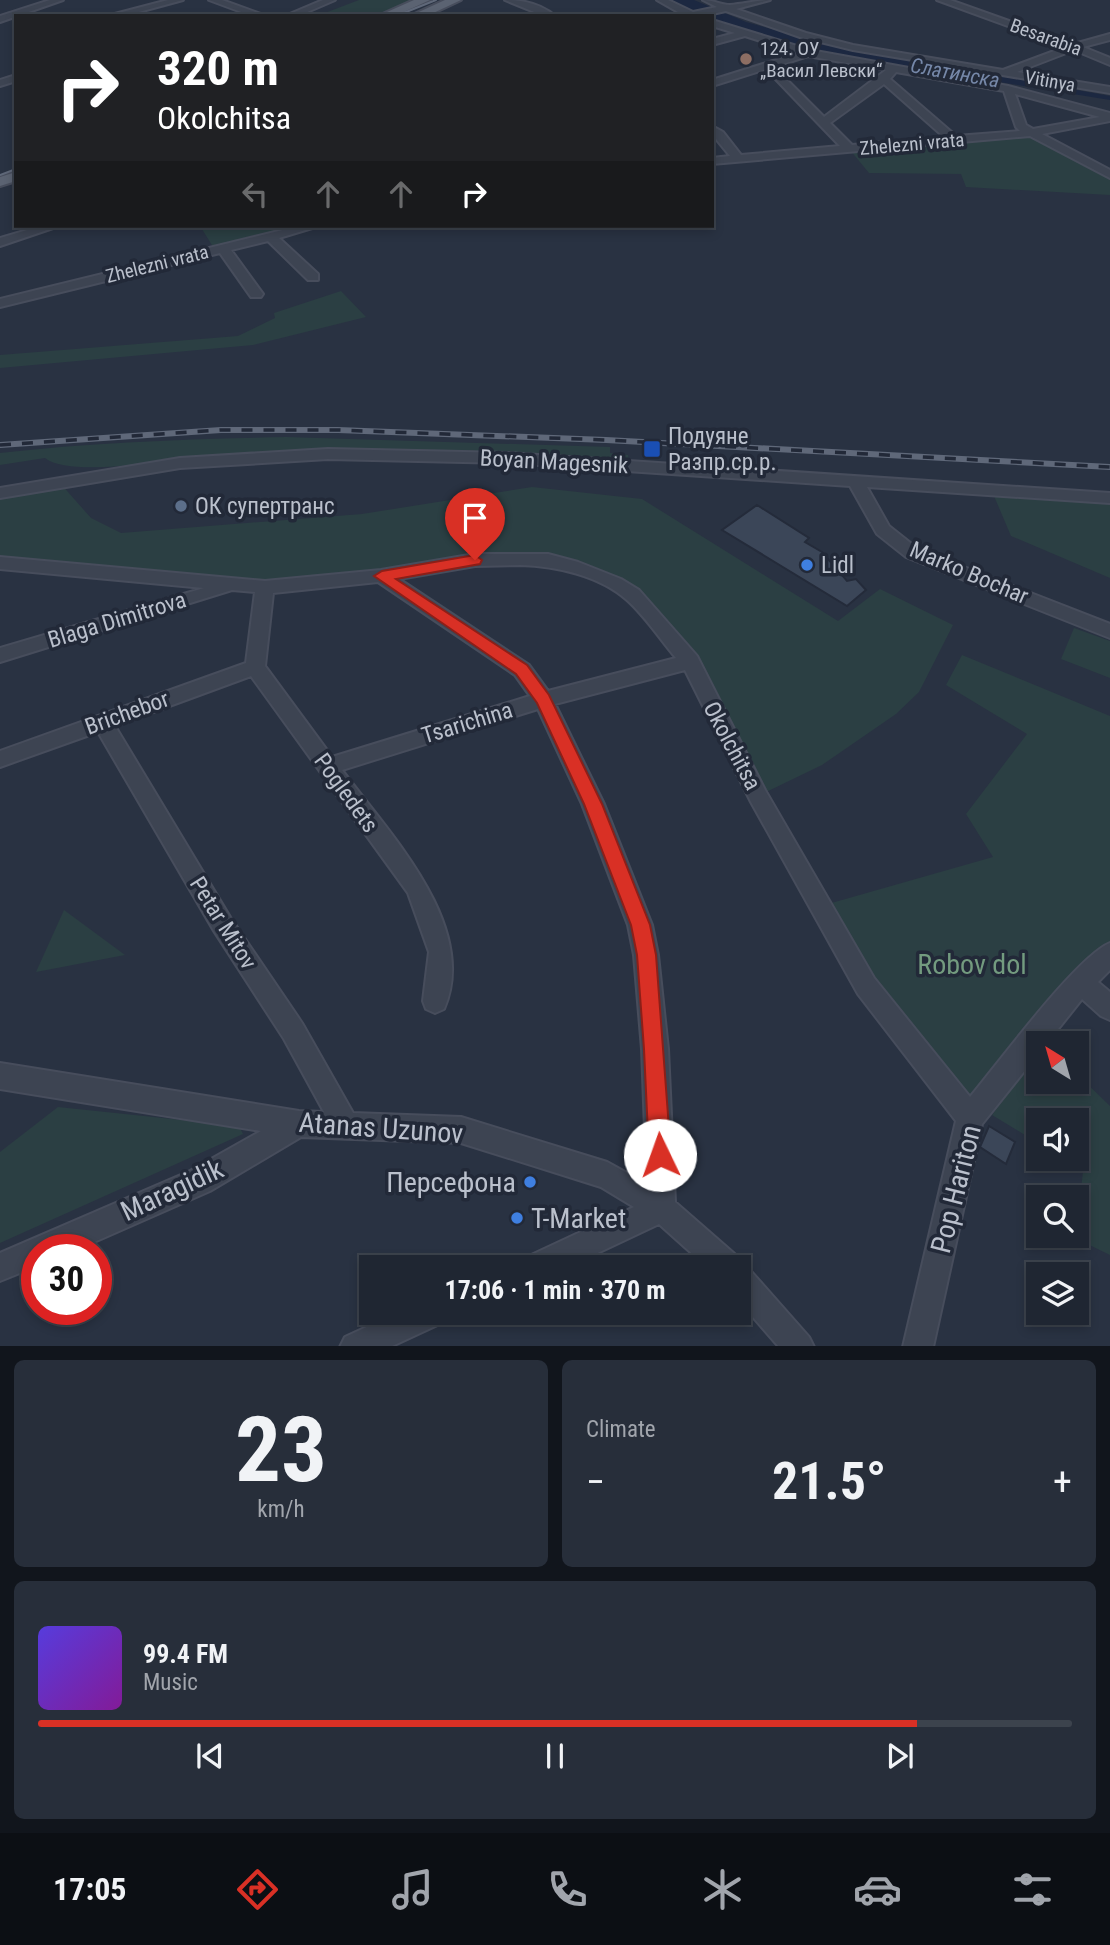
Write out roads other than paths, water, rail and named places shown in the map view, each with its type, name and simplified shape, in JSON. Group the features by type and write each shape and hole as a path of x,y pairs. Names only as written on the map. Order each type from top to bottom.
{"main road":[{"path":"389,14 424,0"},
{"path":"421,14 455,0"}],"street":[{"path":"21,14 60,0"},
{"path":"120,14 179,0"},
{"path":"213,0 256,14"},
{"path":"294,14 331,0"},
{"path":"509,0 548,14"},
{"path":"661,0 690,14"},
{"name":"Vitinya","path":"707,0 720,8 759,21 850,45 1108,90"},
{"path":"696,14 766,0"},
{"name":"Besarabia","path":"941,0 1110,62"},
{"name":"Vitinya","path":"714,24 888,74 1009,89 1110,117"},
{"path":"714,41 742,34"},
{"path":"1006,73 1074,47 1110,37"},
{"path":"714,82 808,53"},
{"path":"768,66 850,150"},
{"path":"824,122 888,74 955,141"},
{"path":"1009,89 1021,127 1110,175"},
{"name":"Zhelezni vrata","path":"714,161 1031,133 1110,117"},
{"path":"714,130 738,159"},
{"path":"0,242 47,228"},
{"name":"Zhelezni vrata","path":"0,303 305,228"},
{"path":"271,237 313,276"},
{"path":"223,248 256,294"},
{"name":"Boyan Magesnik","path":"0,494 180,463 328,454 508,458 1108,499"},
{"name":"Marko Bochar","path":"855,481 883,530 912,552 1110,631"},
{"name":"Okolchitsa","path":"382,576 460,562 493,559 548,560 572,566 615,583 633,596 690,661 758,796 866,986 970,1118"},
{"path":"0,563 264,587 382,576 522,670 543,700 593,804 640,925 646,955 655,1049 662,1208 562,1255"},
{"name":"Blaga Dimitrova","path":"0,655 234,585"},
{"path":"255,667 264,587"},
{"name":"Tsarichina","path":"326,767 543,700 690,661"},
{"name":"Brichebor","path":"0,759 255,667"},
{"name":"Pogledets","path":"255,667 417,888 441,951 435,1001"},
{"name":"Petar Mitov","path":"102,722 222,924 293,1031 345,1124"},
{"name":"Pop Hariton","path":"918,1346 970,1118 1081,982 1110,954"},
{"path":"1081,982 1110,1008"},
{"name":"Atanas Uzunov","path":"0,1076 299,1124 461,1130 607,1175 662,1208 715,1255"},
{"name":"Maragidik","path":"78,1234 200,1181 299,1124"},
{"name":"Maragidik","path":"0,1267 21,1258"},
{"path":"751,1292 799,1346"},
{"path":"355,1346 404,1325"}],"water":[{"name":"Слатинска","path":"667,0 694,0 746,22 832,46 1110,96 1110,100 845,57 798,47 714,22 714,14 696,14"}],"tram line":[{"path":"401,14 436,0"},
{"path":"0,175 14,170"}],"railway":[{"path":"0,445 221,430 338,430 606,440 1110,467"}],"place":[{"name":"124. ОУ „Васил Левски“","path":"746,59"},
{"name":"Подуяне Разпр.ср.р.","path":"652,449"},
{"name":"ОК супертранс","path":"181,506"},
{"name":"Lidl","path":"807,565"},
{"name":"Персефона","path":"530,1182"},
{"name":"T-Market","path":"517,1218"}],"park label":[{"name":"Robov dol","path":"972,964"}]}
